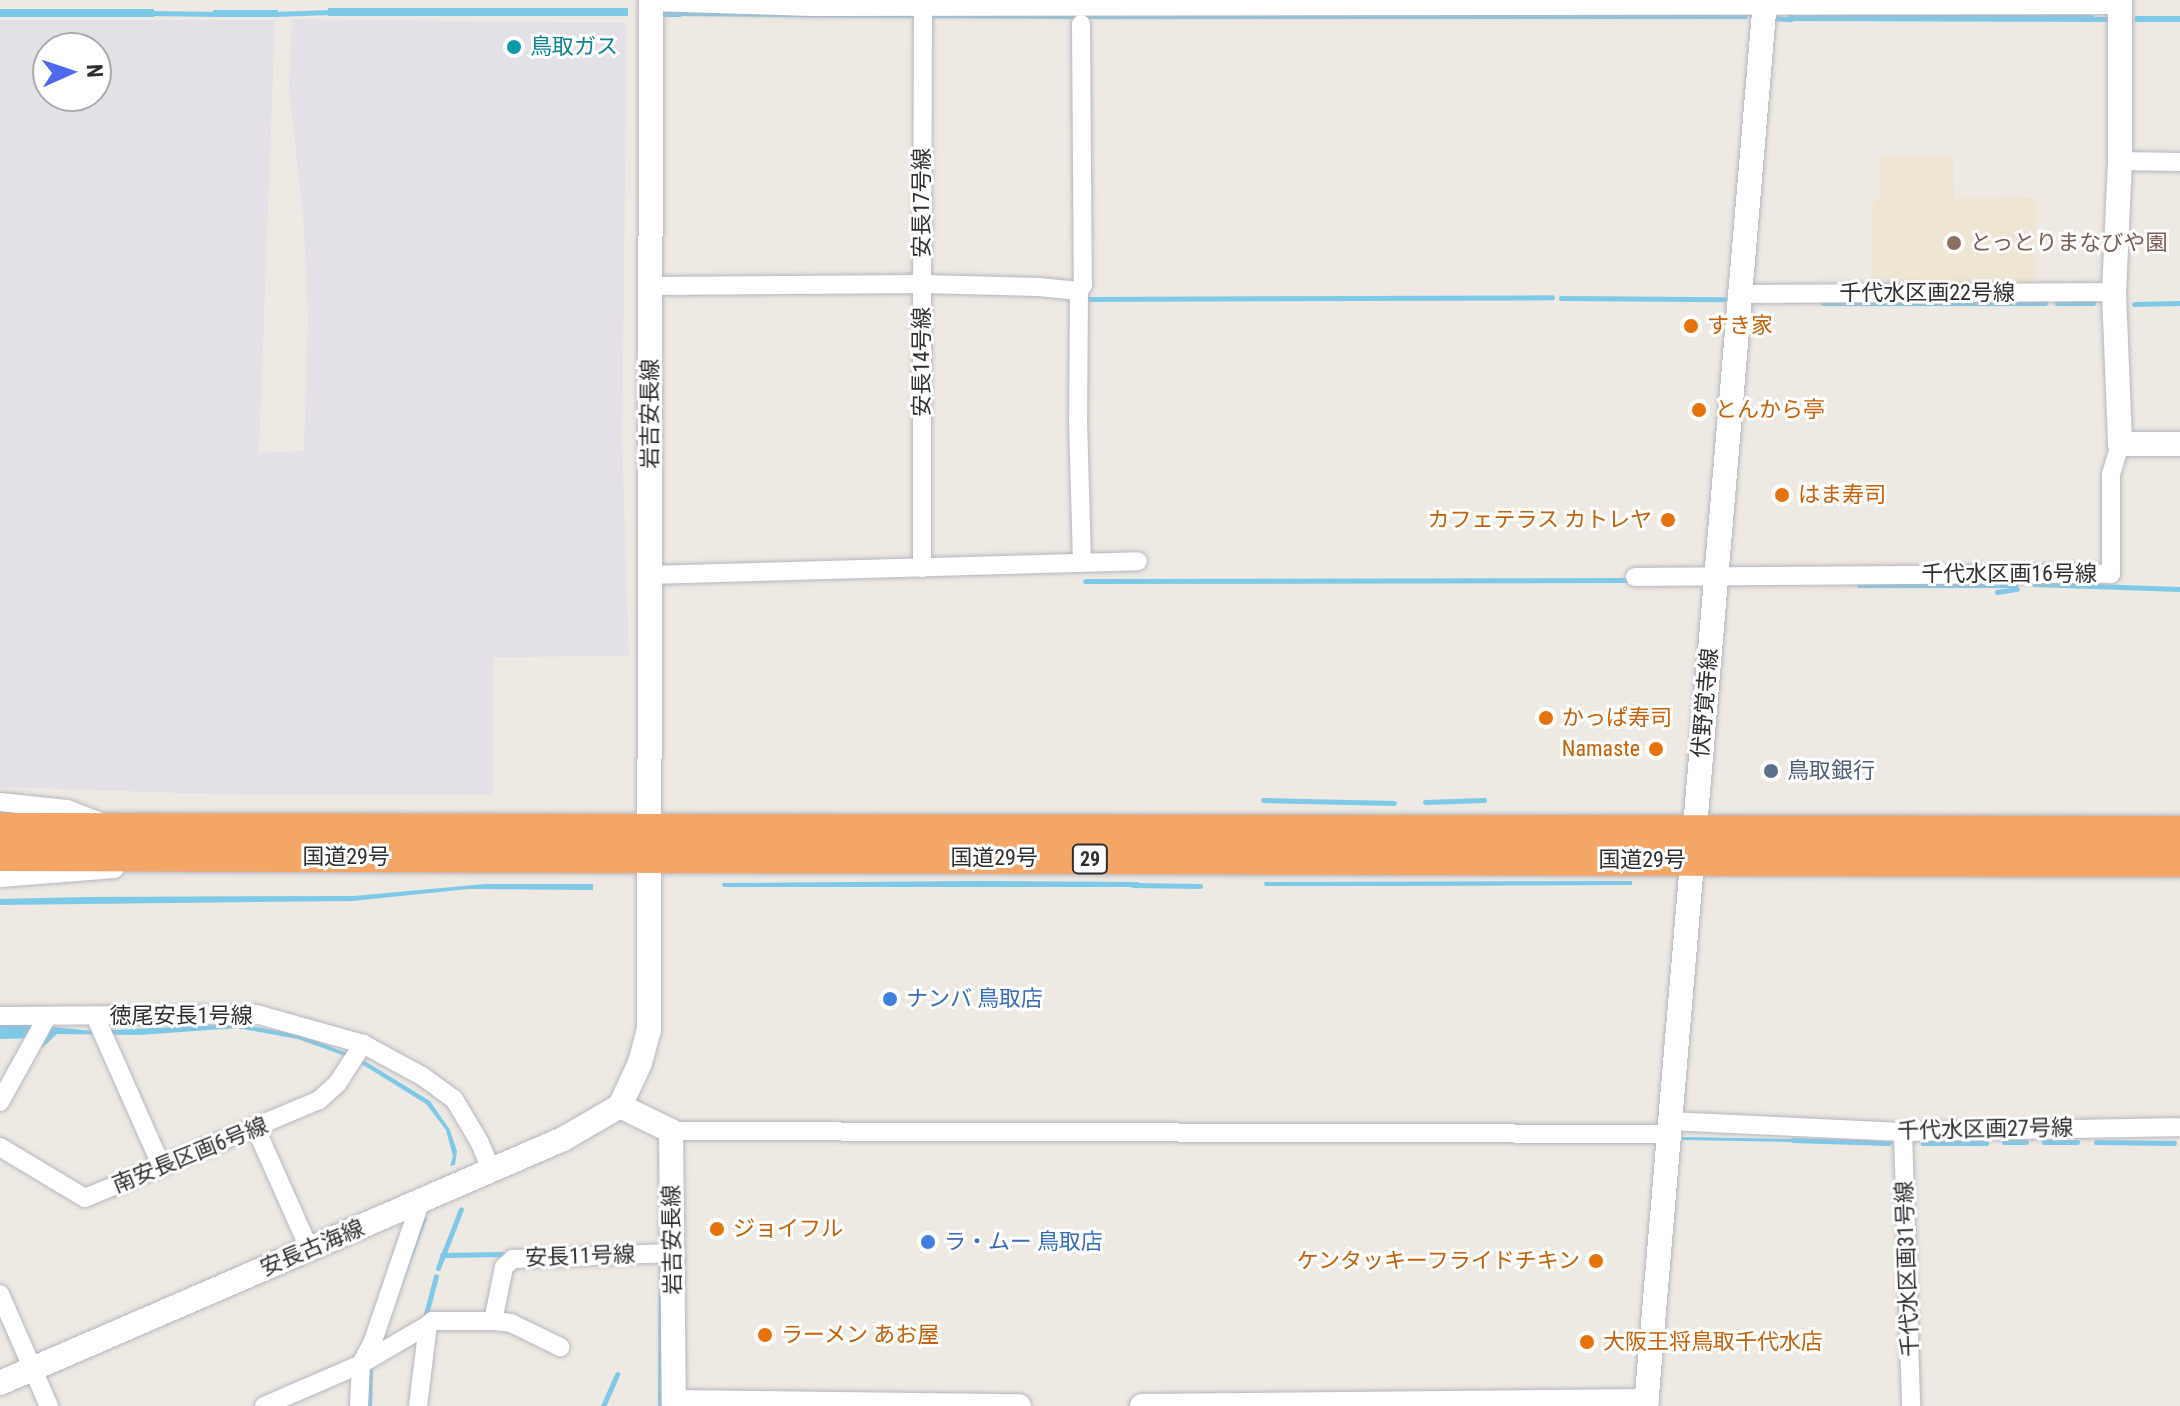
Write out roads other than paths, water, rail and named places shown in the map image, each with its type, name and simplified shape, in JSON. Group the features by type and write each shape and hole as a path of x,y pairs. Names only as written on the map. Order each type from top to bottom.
{"highway":[{"name":"国道29号","path":"0,829 114,829 649,843 1694,845 2180,832"},
{"name":"国道29号","path":"0,855 180,856 649,843"},
{"name":"国道29号","path":"1694,845 2180,861"}],"street":[{"path":"651,1 812,7 2120,2"},
{"name":"岩吉安長線","path":"620,1106 640,1063 649,1030 651,1"},
{"name":"伏野覚寺線","path":"1649,1404 1669,1128 1765,1"},
{"name":"千代水区画16号線","path":"1716,575 2111,574 2111,474 2120,444 2114,292 2120,161 2120,2"},
{"name":"安長17号線","path":"923,6 922,284 1079,291"},
{"path":"1081,24 1083,285 1079,291 1082,563"},
{"path":"2120,161 2180,162"},
{"name":"安長14号線","path":"650,286 922,284 922,568"},
{"name":"千代水区画22号線","path":"1740,294 2114,292"},
{"path":"2120,444 2180,444"},
{"path":"649,575 1138,561"},
{"path":"1635,577 1716,575"},
{"path":"0,802 82,812 114,829"},
{"path":"0,878 96,871 180,856"},
{"name":"徳尾安長1号線","path":"0,1016 256,1014 363,1044 422,1076 454,1099 480,1143 491,1170"},
{"path":"95,1016 162,1167"},
{"path":"0,1102 47,1017"},
{"name":"南安長区画6号線","path":"0,1147 85,1198 256,1129 319,1100 337,1084 363,1044"},
{"path":"620,1106 671,1131"},
{"name":"安長古海線","path":"0,1383 420,1203 563,1139 620,1106"},
{"name":"千代水区画27号線","path":"671,1131 1791,1125 1903,1132 2180,1127"},
{"path":"256,1129 309,1248"},
{"name":"岩吉安長線","path":"671,1131 673,1404"},
{"name":"千代水区画31号線","path":"1903,1132 1911,1406"},
{"path":"359,1406 361,1364 373,1341 420,1203"},
{"name":"安長11号線","path":"493,1321 504,1267 513,1259 672,1253"},
{"path":"0,1294 49,1406"},
{"path":"264,1406 361,1364 432,1321 511,1323 560,1347"},
{"path":"418,1406 428,1325"},
{"path":"673,1404 1019,1406"},
{"path":"1142,1406 1649,1404"}],"water":[{"path":"328,8 628,8 628,16 328,16"},
{"path":"0,9 154,9 154,17 0,17"},
{"path":"676,9 1748,13 1747,19 1084,19 676,16"},
{"path":"213,10 278,10 278,17 213,17"},
{"path":"1788,15 2094,15 2094,22 1788,21"},
{"path":"2135,16 2180,16 2180,22 2135,22"},
{"path":"1632,881 1632,885 1391,886 1265,886 1264,882"},
{"path":"1139,882 1139,887 723,887 722,883"},
{"path":"485,884 593,884 593,890 468,889 352,901 0,905 0,899 354,896"},
{"path":"0,1024 92,1031 239,1024 300,1035 347,1053 345,1056 298,1039 237,1028 139,1035 57,1034 42,1048 43,1038 0,1039"},
{"path":"363,1060 430,1101 450,1130 457,1151 455,1165 450,1166 453,1156 446,1130 426,1104 360,1063"},
{"path":"1682,1137 1796,1139 1796,1142 1682,1140"},
{"path":"427,1218 373,1363 372,1406 367,1406 369,1364 421,1220"},
{"path":"661,1261 661,1406 658,1406"}],"waterway":[{"path":"273,14 331,12"},
{"path":"149,13 219,14"},
{"path":"657,14 679,14"},
{"path":"1769,18 1791,19"},
{"path":"2089,19 2115,19"},
{"path":"1086,299 1552,297"},
{"path":"1561,298 1724,299"},
{"path":"1823,303 2045,303"},
{"path":"2057,303 2093,303"},
{"path":"2134,304 2180,303"},
{"path":"1085,581 1632,580"},
{"path":"2034,584 2180,589"},
{"path":"1859,585 2015,585"},
{"path":"1997,592 2017,589"},
{"path":"1263,800 1394,803"},
{"path":"1425,802 1484,800"},
{"path":"1133,885 1200,886"},
{"path":"1793,1140 1889,1143"},
{"path":"2004,1142 2026,1142"},
{"path":"2044,1142 2077,1142"},
{"path":"2096,1142 2174,1143"},
{"path":"1923,1143 1986,1143"},
{"path":"438,1268 461,1209"},
{"path":"442,1255 502,1254"},
{"path":"425,1318 436,1276"},
{"path":"603,1406 617,1374"}],"place":[{"name":"鳥取ガス","path":"514,47"},
{"name":"とっとりまなびや園","path":"1954,243"},
{"name":"すき家","path":"1691,326"},
{"name":"とんから亭","path":"1699,410"},
{"name":"はま寿司","path":"1782,495"},
{"name":"カフェテラス カトレヤ","path":"1668,520"},
{"name":"かっぱ寿司","path":"1546,718"},
{"name":"Namaste","path":"1656,749"},
{"name":"鳥取銀行","path":"1771,771"},
{"name":"ナンバ 鳥取店","path":"890,999"},
{"name":"ジョイフル","path":"717,1229"},
{"name":"ラ・ムー 鳥取店","path":"928,1242"},
{"name":"ケンタッキーフライドチキン","path":"1596,1261"},
{"name":"ラーメン あお屋","path":"765,1335"},
{"name":"大阪王将鳥取千代水店","path":"1587,1342"}]}
